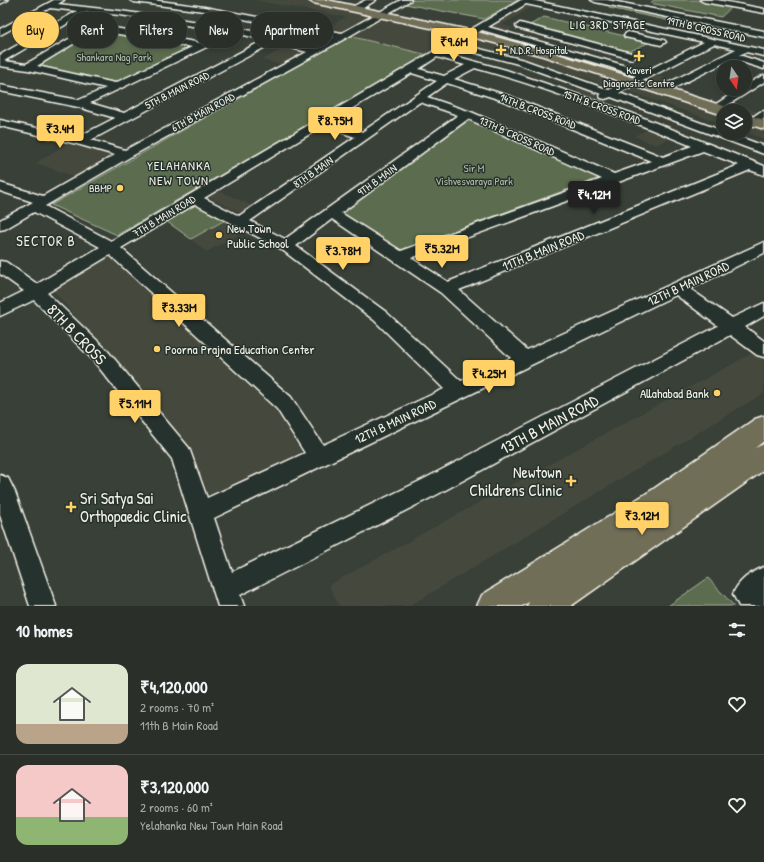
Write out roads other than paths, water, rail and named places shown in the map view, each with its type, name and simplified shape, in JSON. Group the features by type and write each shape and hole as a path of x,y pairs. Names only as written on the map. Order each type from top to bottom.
{"main road":[{"path":"313,0 475,30 547,54 640,78 662,90 716,108"},
{"path":"493,606 662,499 764,427"},
{"path":"543,606 732,476 764,456"}],"street":[{"path":"0,2 4,0"},
{"path":"0,32 60,0"},
{"path":"134,0 204,9 343,36"},
{"path":"357,8 372,0"},
{"name":"6TH B MAIN ROAD","path":"0,226 126,154 407,0"},
{"name":"19TH B CROSS ROAD","path":"526,0 679,34 712,34 731,51 764,66"},
{"name":"7TH B MAIN ROAD","path":"0,310 36,292 526,0"},
{"path":"592,103 640,78 712,34 724,18 631,0"},
{"path":"662,90 731,51 745,30 764,11 739,3 704,0"},
{"path":"751,0 763,3"},
{"path":"575,11 590,3 712,34"},
{"path":"590,3 712,34 745,30 764,34"},
{"path":"187,20 214,4"},
{"path":"50,6 126,14"},
{"path":"538,14 551,6"},
{"path":"59,25 86,9"},
{"path":"506,35 529,20"},
{"path":"343,25 358,28"},
{"path":"520,26 635,55 613,65"},
{"path":"475,30 506,35 613,65 640,78"},
{"path":"118,31 195,45"},
{"path":"623,33 661,42"},
{"path":"650,48 679,34"},
{"path":"28,67 67,44"},
{"path":"451,44 521,62 611,93 764,150"},
{"path":"761,52 764,44"},
{"path":"0,46 12,47"},
{"path":"0,59 19,48"},
{"path":"80,104 199,48"},
{"name":"5TH B MAIN ROAD","path":"80,141 257,48"},
{"path":"305,48 315,51"},
{"name":"19TH B CROSS ROAD","path":"731,51 744,49 761,52"},
{"name":"15TH B CROSS ROAD","path":"435,54 502,72 627,115 758,168"},
{"path":"0,63 28,67 117,87"},
{"name":"8TH B MAIN","path":"239,222 445,80 474,64"},
{"name":"14TH B CROSS ROAD","path":"410,69 505,98 663,161"},
{"path":"727,104 764,78"},
{"path":"0,88 80,104 125,117"},
{"name":"13TH B CROSS ROAD","path":"419,98 467,114 614,179"},
{"name":"9TH B MAIN","path":"286,246 467,114"},
{"path":"322,122 364,136"},
{"path":"0,123 80,141 126,154"},
{"path":"400,258 704,146"},
{"name":"11TH B MAIN ROAD","path":"447,289 758,168"},
{"path":"0,187 40,204 111,247 284,403 318,457"},
{"path":"194,198 286,246 380,316 459,391"},
{"path":"332,213 447,289 526,360"},
{"name":"12TH B MAIN ROAD","path":"200,513 764,247"},
{"name":"8TH B CROSS","path":"0,266 36,292 99,354 181,455 229,598"},
{"path":"677,288 764,350"},
{"name":"13TH B MAIN ROAD","path":"229,598 430,487 764,309"},
{"path":"1,490 43,606"},
{"path":"758,606 746,594 764,580"}],"place":[{"name":"N.D.R. Hospital","path":"501,50"},
{"name":"Kaveri Diagnostic Centre","path":"639,56"},
{"name":"BBMP","path":"120,188"},
{"name":"New Town Public School","path":"219,235"},
{"name":"Poorna Prajna Education Center","path":"157,349"},
{"name":"Allahabad Bank","path":"717,393"},
{"name":"Newtown Childrens Clinic","path":"571,481"},
{"name":"Sri Satya Sai Orthopaedic Clinic","path":"71,507"}],"district":[{"name":"LIG 3RD STAGE","path":"608,24"},
{"name":"YELAHANKA NEW TOWN","path":"179,172"},
{"name":"SECTOR B","path":"46,240"}],"park label":[{"name":"Shankara Nag Park","path":"114,57"},
{"name":"Sir M Vishvesvaraya Park","path":"474,174"}]}
